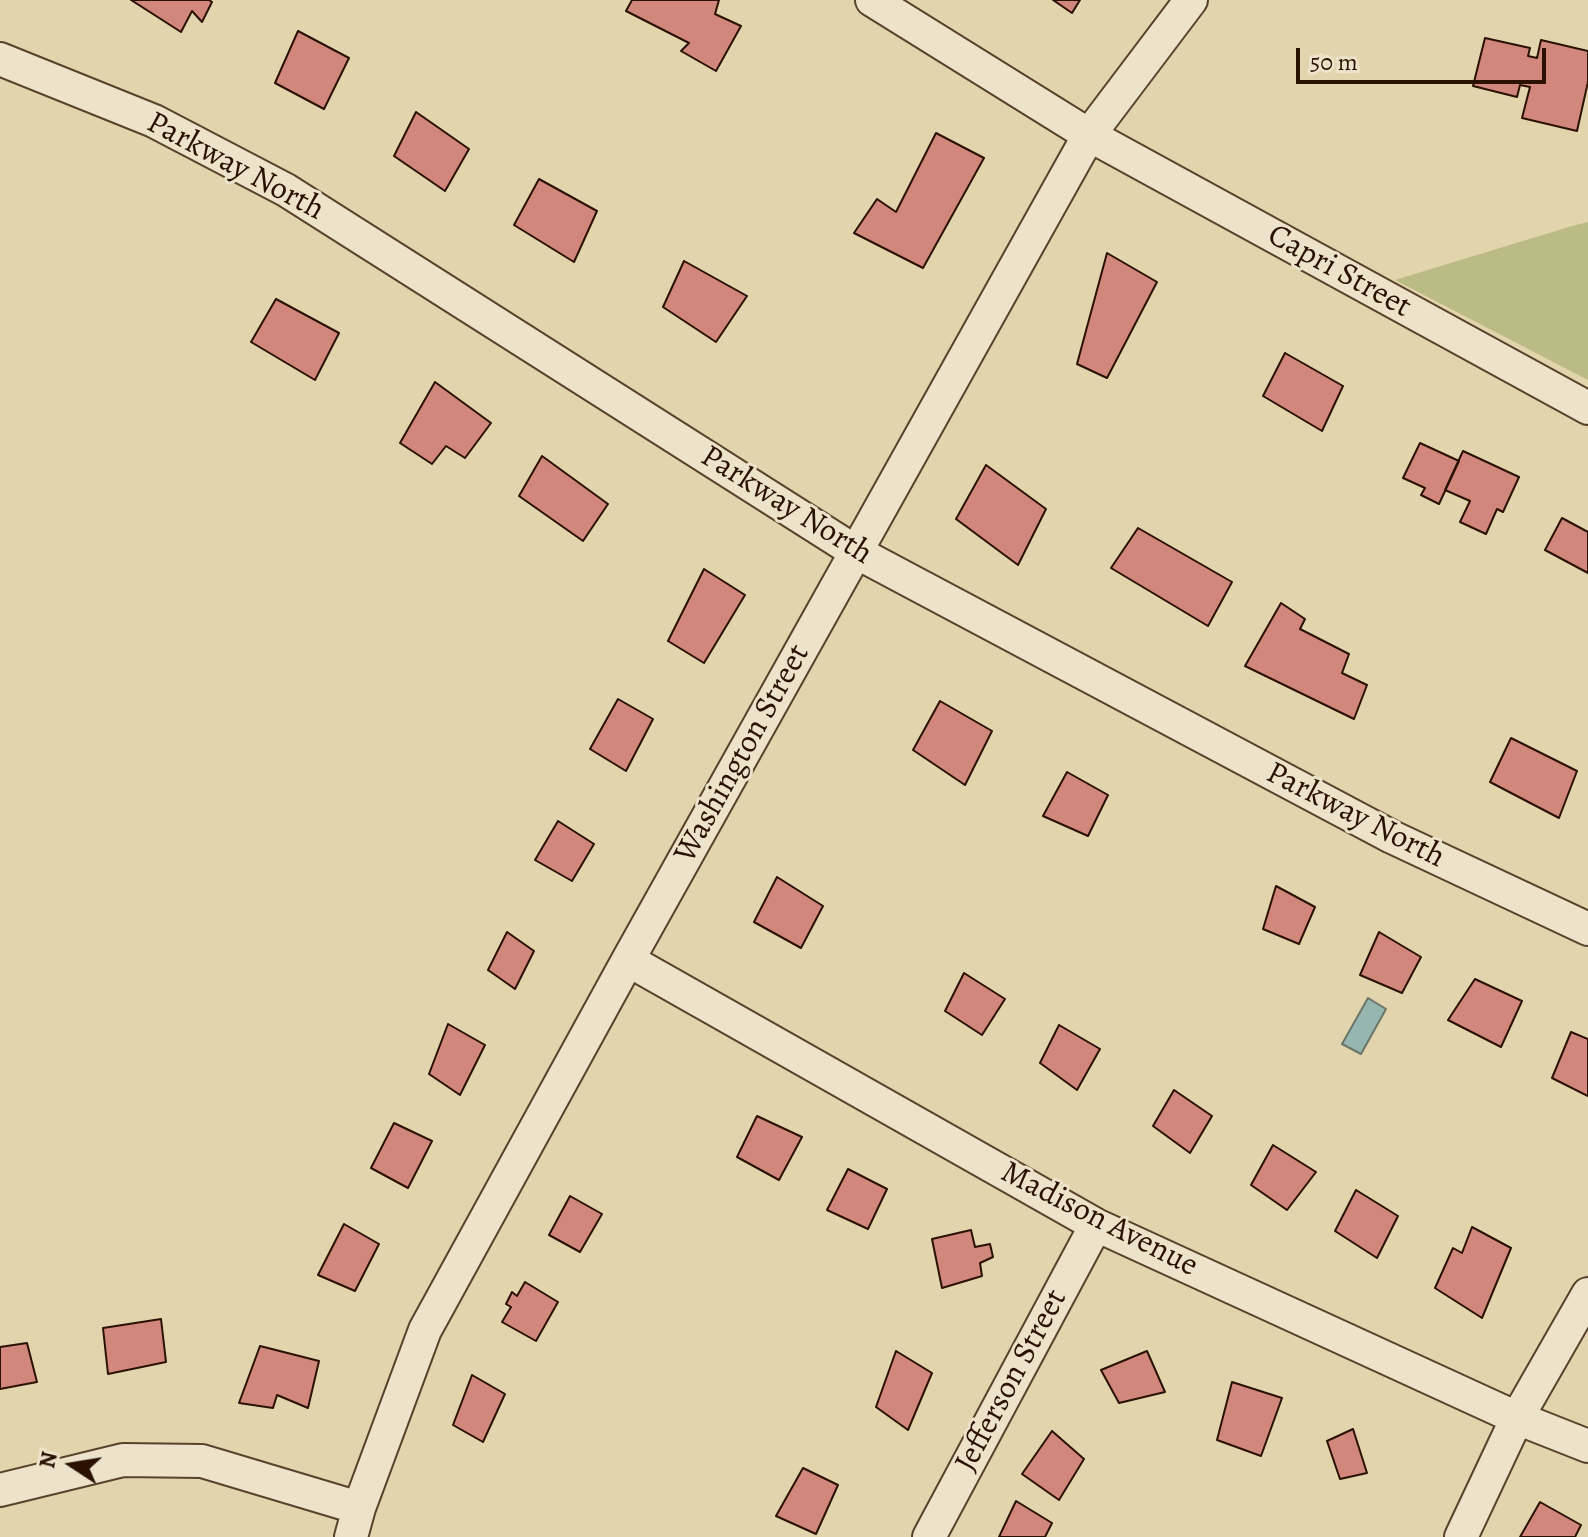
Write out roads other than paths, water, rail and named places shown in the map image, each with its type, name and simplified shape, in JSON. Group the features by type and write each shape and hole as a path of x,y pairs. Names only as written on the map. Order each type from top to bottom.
{"street":[{"name":"Capri Street","path":"872,0 1089,135 1588,408"},
{"name":"Washington Street","path":"355,1522 425,1330 628,960 1089,135 1191,0"},
{"name":"Parkway North","path":"0,59 154,121 286,190 856,552 1392,837 1588,929"},
{"name":"Madison Avenue","path":"628,960 1096,1225 1517,1418 1588,1446"},
{"name":"Jefferson Street","path":"929,1537 1096,1225"},
{"path":"1461,1537 1517,1418 1588,1294"},
{"path":"0,1490 123,1460 202,1461 355,1522"}],"water":[{"path":"1368,998 1386,1009 1361,1054 1342,1044"}]}
